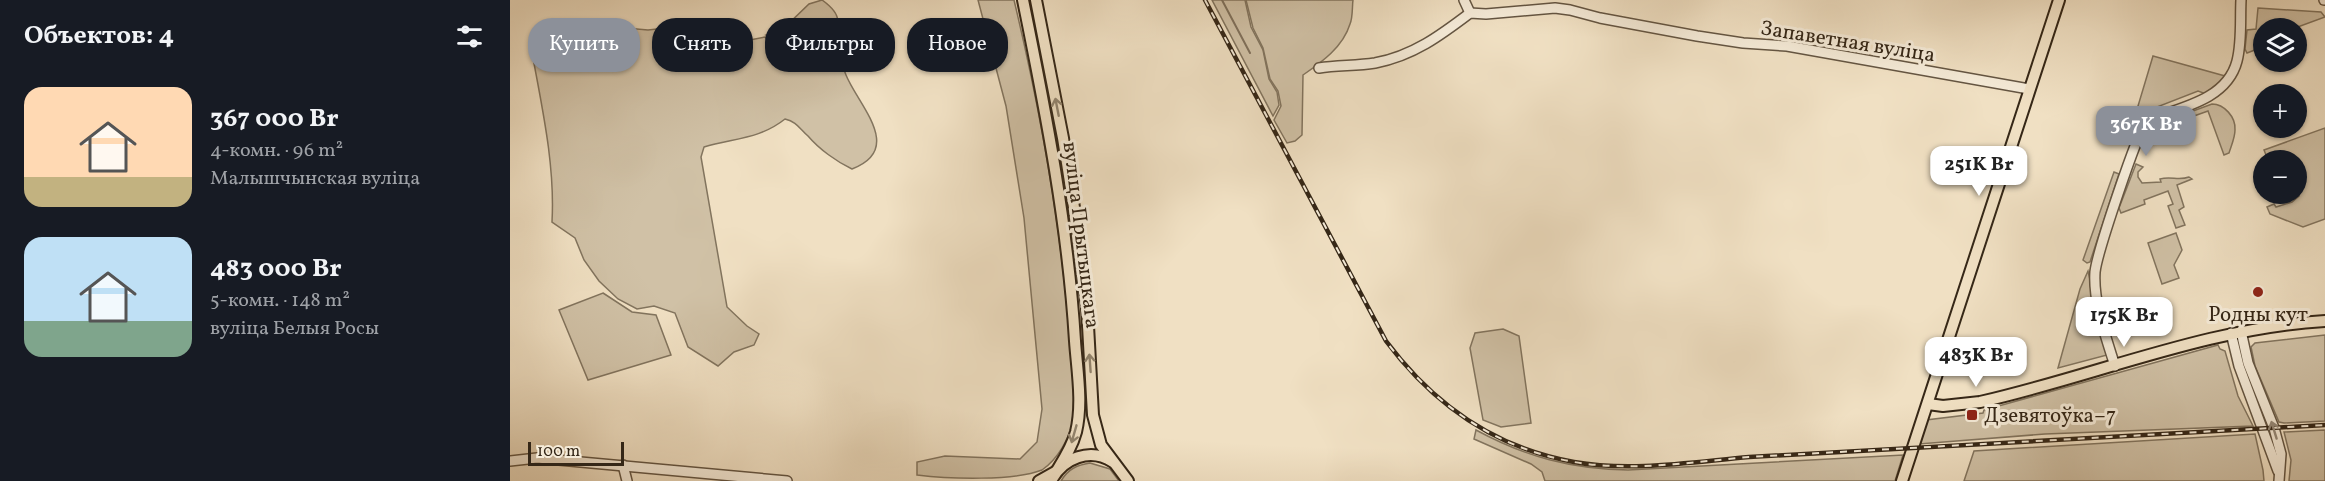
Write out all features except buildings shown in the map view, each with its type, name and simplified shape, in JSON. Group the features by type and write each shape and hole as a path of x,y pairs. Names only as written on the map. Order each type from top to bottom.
{"main road":[{"name":"вуліца Прытыцкага","path":"1023,0 1051,140 1067,245 1074,316 1079,412 1076,431 1070,447 1054,477"},
{"name":"вуліца Прытыцкага","path":"1036,0 1063,138 1079,239 1087,308 1093,415 1101,445 1119,467"},
{"path":"1902,481 2059,0"},
{"path":"1928,404 1943,406 1980,402 2236,332 2325,321"},
{"path":"1039,481 1054,477 1064,464 1086,455 1109,460 1137,481"},
{"path":"1119,467 1128,481"}],"street":[{"path":"1318,68 1374,63 1402,56 1435,39 1470,13 1464,0"},
{"path":"2115,366 2100,313 2095,272 2133,155 2147,120 2209,97 2229,80 2238,58 2241,0"},
{"name":"Запаветная вуліца","path":"1470,13 1486,14 1555,8 1570,10 1600,18 1697,36 1743,43 1787,46 2029,89"},
{"path":"2236,332 2239,366 2279,477"},
{"path":"510,461 537,458 788,481"},
{"path":"623,465 627,481"}],"shaded area":[{"path":"822,0 831,7 837,18 794,18 809,4"},
{"path":"978,0 1014,0 1040,123 1054,206 1074,376 1075,411 1066,442 1053,460 1042,470 1030,474 999,477 964,478 917,475 917,462 945,456 1020,459 1037,442 1042,409 1024,218 1006,106 997,72 1008,72 1008,18 983,18"},
{"path":"1212,0 1245,0 1251,27 1263,50 1269,79 1277,92 1279,105 1273,116"},
{"path":"1246,0 1353,0 1351,21 1342,40 1324,59 1303,75 1302,135 1295,141 1287,143 1274,120 1281,106 1278,91 1270,79 1263,48 1253,28"},
{"path":"2258,8 2321,12 2325,17 2307,24 2307,18 2257,18"},
{"path":"640,29 652,30 652,72 753,72 753,39 765,37 765,72 845,72 867,113 877,138 875,150 867,160 852,169 828,155 795,124 785,119 766,131 704,147 701,157 727,307 759,334 754,345 734,352 718,366 688,347 675,313 654,306 637,309 618,299 599,281 584,260 575,238 552,222 552,181 536,72 640,72"},
{"path":"2253,29 2253,51 2247,53 2245,49 2247,30"},
{"path":"2153,56 2225,76 2206,94 2198,91 2144,112 2137,128 2132,126"},
{"path":"2212,104 2221,106 2234,120 2235,133 2229,153 2224,155 2208,111 2149,132 2155,125"},
{"path":"2325,128 2325,219 2303,227 2270,214 2267,207 2274,204 2276,207 2286,204 2307,204 2307,150 2264,150 2297,138 2307,138 2307,134"},
{"path":"2136,164 2143,167 2138,172 2142,183 2161,182 2160,179 2164,178 2189,177 2192,179 2177,185 2184,207 2179,210 2185,225 2176,228 2168,206 2173,204 2168,191 2144,200 2145,204 2121,213 2119,208"},
{"path":"2114,172 2119,174 2090,262 2087,263 2083,260"},
{"path":"2176,233 2182,250 2174,265 2179,278 2162,284 2148,243"},
{"path":"2088,271 2107,355 2058,368 2080,289"},
{"path":"603,293 632,312 656,315 671,355 588,380 559,310"},
{"path":"1503,329 1519,336 1531,423 1501,427 1483,420 1470,348 1475,333"},
{"path":"2325,335 2325,421 2279,422 2255,366 2251,347 2255,343"},
{"path":"2218,345 2225,351 2238,396 2253,426 2045,434 1919,444 1926,420 1983,413 1984,410"},
{"path":"1476,430 1513,448 1549,460 1607,469 1628,470 1903,455 1895,481 1545,481 1542,472 1531,464 1474,439"},
{"path":"2325,430 2325,481 2289,481 2291,460 2284,432"},
{"path":"2255,434 2264,481 1964,481 1974,451"},
{"path":"1090,463 1110,469 1119,481 1061,481 1073,468"}],"waterway":[{"path":"1222,0 1250,53"}],"railway":[{"path":"1205,0 1386,341 1404,364 1445,403 1468,420 1518,446 1574,462 1639,466 1749,457 2325,425"}],"place":[{"name":"Родны кут","path":"2258,292"},
{"name":"Дзевятоўка–7","path":"1972,415"}]}
